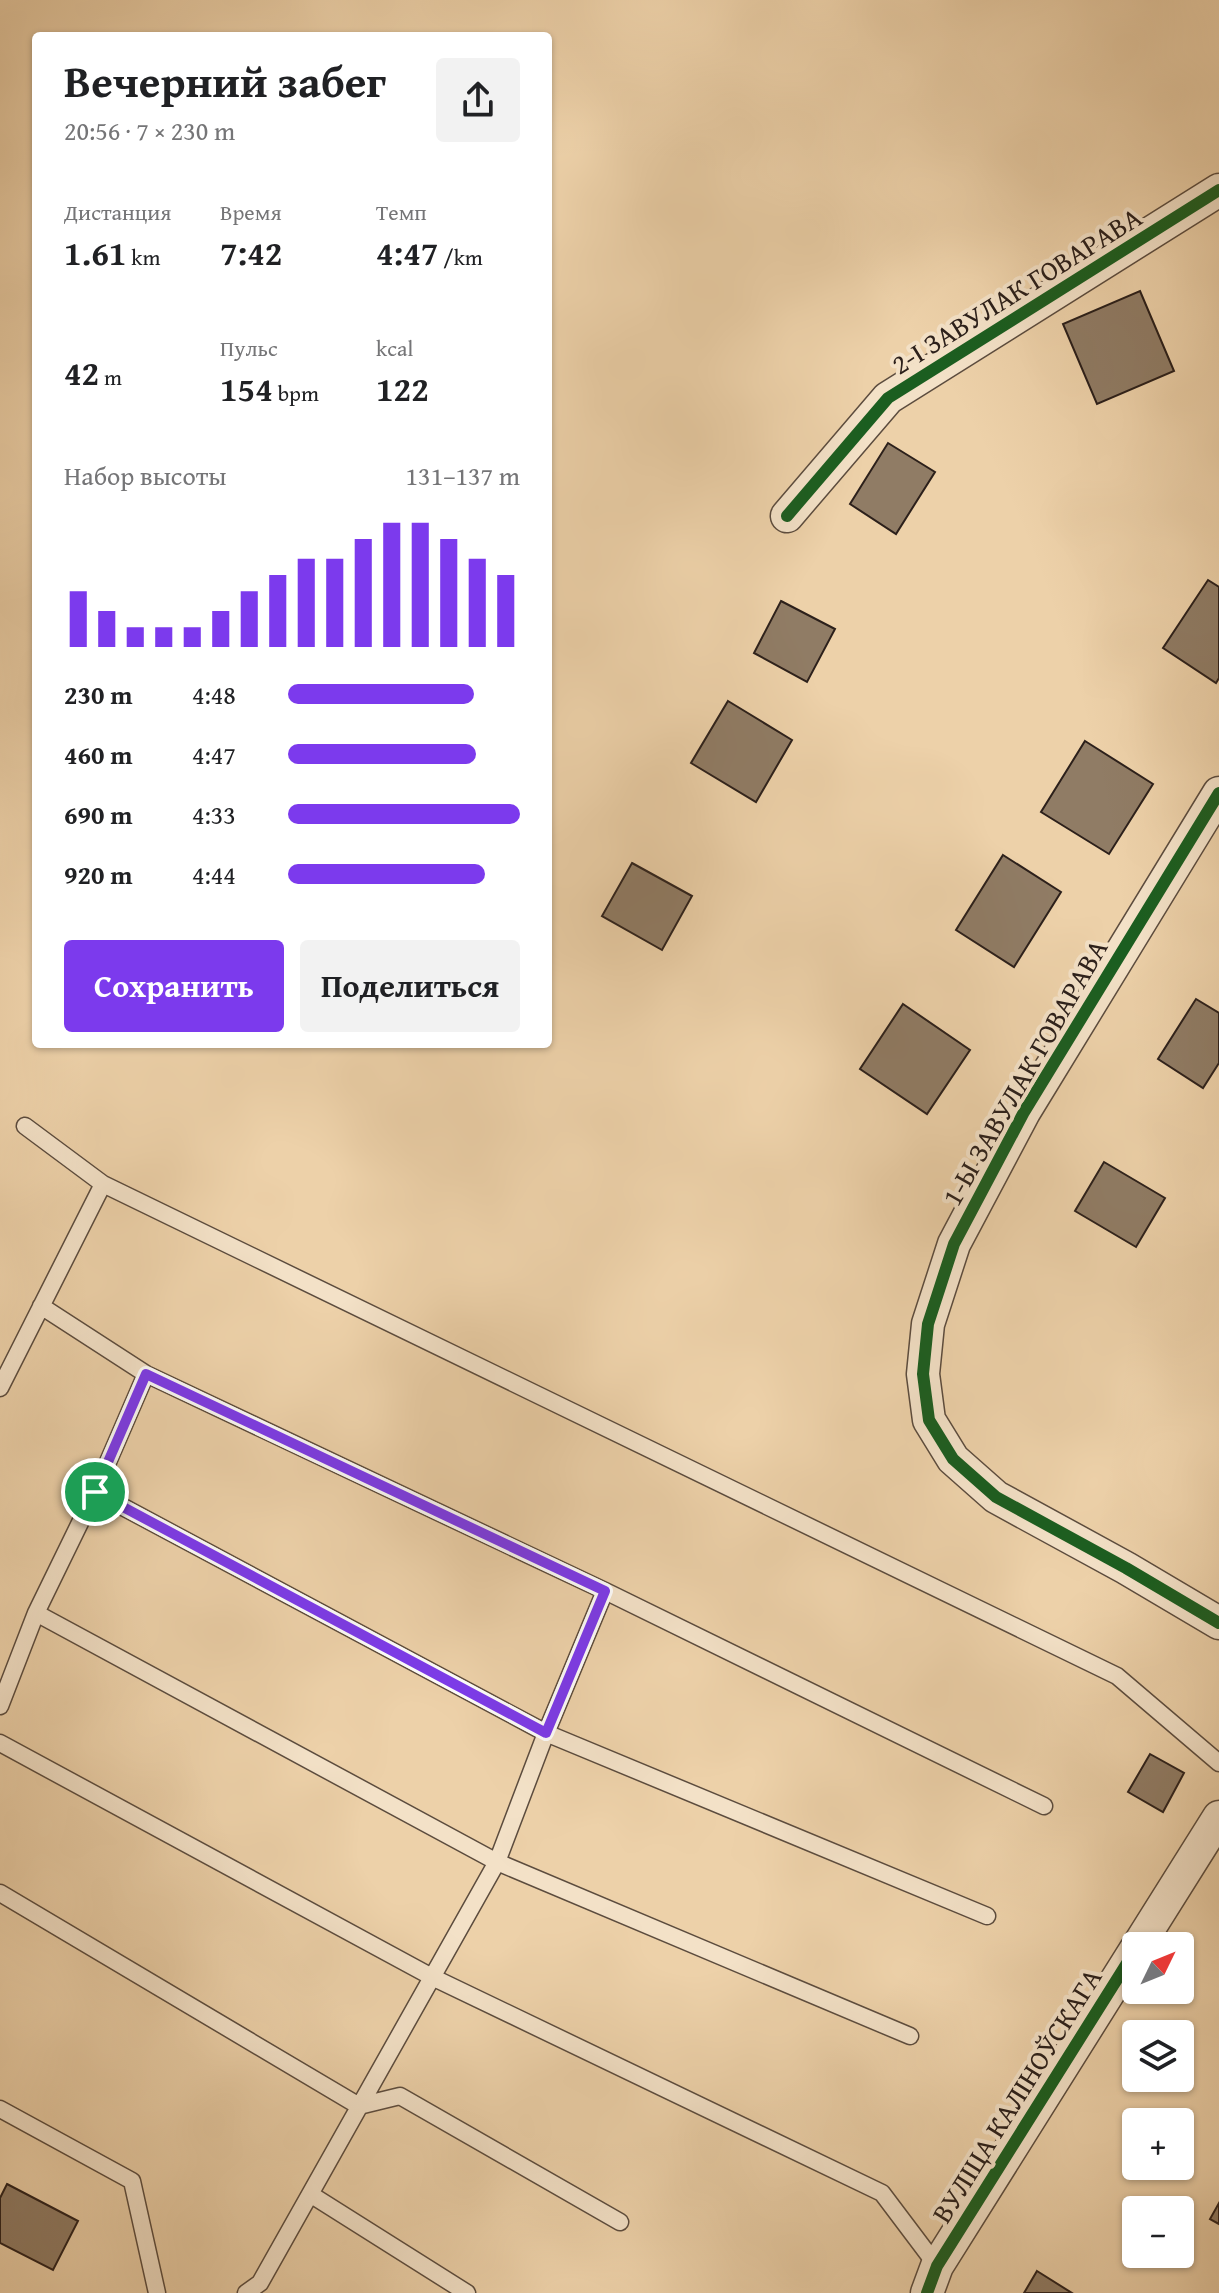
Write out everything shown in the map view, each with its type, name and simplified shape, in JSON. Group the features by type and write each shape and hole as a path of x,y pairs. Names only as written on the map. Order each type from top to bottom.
{"street":[{"name":"2-І ЗАВУЛАК ГОВАРАВА","path":"787,516 888,398 1219,190"},
{"name":"1-Ы ЗАВУЛАК ГОВАРАВА","path":"1219,793 1024,1112 954,1244 928,1324 923,1374 929,1420 953,1459 996,1497 1219,1623"},
{"name":"ВУЛІЦА КАЛІНОЎСКАГА","path":"1147,1932 1219,1817"},
{"name":"ВУЛІЦА КАЛІНОЎСКАГА","path":"932,2280 1122,1972"}],"lane":[{"path":"25,1126 103,1184 1117,1676 1219,1763"},
{"path":"0,1388 103,1184"},
{"path":"41,1306 146,1374 605,1591 1044,1806"},
{"path":"0,1706 36,1613 95,1492 146,1374"},
{"path":"95,1492 546,1733 987,1916"},
{"path":"246,2293 260,2283 497,1862 605,1591"},
{"path":"36,1613 497,1862 910,2036"},
{"path":"0,1743 432,1977 882,2193 932,2280"},
{"path":"0,1893 359,2106 400,2096 620,2222"},
{"path":"0,2109 132,2181 157,2293"},
{"path":"310,2194 467,2293"}],"building":[{"path":"1140,291 1174,371 1097,404 1063,324"},
{"path":"888,443 935,472 896,534 850,504"},
{"path":"1208,580 1219,587 1219,678 1216,683 1163,648"},
{"path":"781,601 835,629 807,682 754,653"},
{"path":"728,701 792,740 756,802 691,763"},
{"path":"1085,741 1153,784 1109,854 1041,812"},
{"path":"1003,855 1061,892 1014,967 956,930"},
{"path":"632,863 692,896 662,950 602,916"},
{"path":"1196,999 1219,1013 1219,1063 1203,1088 1158,1059"},
{"path":"903,1004 970,1050 927,1114 860,1069"},
{"path":"1104,1162 1165,1198 1136,1247 1075,1211"},
{"path":"1150,1754 1184,1773 1163,1812 1128,1792"},
{"path":"7,2184 78,2221 53,2270 0,2243 0,2198"},
{"path":"1219,2203 1219,2224 1210,2219"},
{"path":"1037,2271 1072,2293 1024,2293"}],"cycle path":[{"path":"787,516 888,398 1219,190"},
{"path":"1219,793 1024,1112 954,1244 928,1324 923,1374 929,1420 953,1459 996,1497 1219,1623"},
{"path":"927,2293 937,2266 1122,1971"}],"route":[{"path":"146,1374 605,1591 546,1733 95,1492 146,1374"}]}
